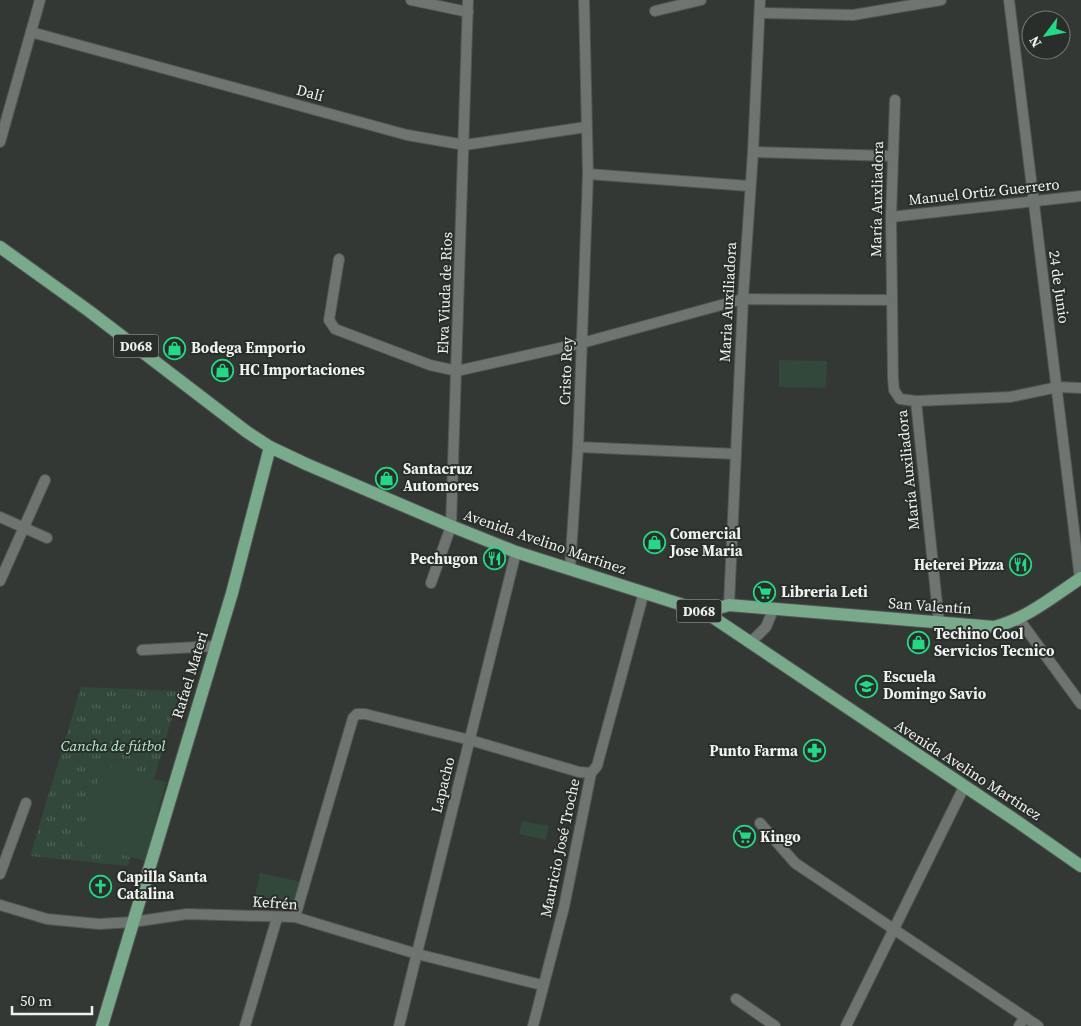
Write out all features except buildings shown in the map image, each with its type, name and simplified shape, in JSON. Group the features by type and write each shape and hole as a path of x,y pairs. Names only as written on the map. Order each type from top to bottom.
{"main road":[{"name":"Avenida Avelino Martinez","path":"0,247 207,399 247,432 270,447 346,482 516,552 705,612 964,787 1079,861"},
{"name":"Rafael Materi","path":"102,1026 215,646 270,447"},
{"name":"San Valentín","path":"705,612 729,605 769,610 994,627 1018,618 1080,578"}],"street":[{"path":"0,142 40,0"},
{"path":"411,0 468,12"},
{"name":"Elva Viuda de Rios","path":"431,583 451,526 458,371 468,0"},
{"name":"Cristo Rey","path":"570,569 578,447 588,174 584,0"},
{"path":"655,11 701,0"},
{"name":"Maria Auxiliadora","path":"729,605 743,299 761,13 760,0"},
{"path":"761,13 853,15 941,0"},
{"name":"24 de Junio","path":"1009,0 1032,203 1058,387 1080,578"},
{"name":"Dalí","path":"31,32 407,135 465,145 586,127"},
{"name":"María Auxliadora","path":"891,300 891,217 895,100"},
{"path":"753,152 893,156"},
{"path":"588,174 750,186"},
{"name":"Manuel Ortiz Guerrero","path":"891,217 1032,203 1081,196"},
{"path":"339,259 331,325 335,329 430,365 458,371 582,343 743,299 891,300"},
{"name":"María Auxiliadora","path":"891,300 894,390 900,398 916,401 939,623"},
{"path":"916,401 1010,397 1058,387 1081,388"},
{"path":"578,447 736,454"},
{"path":"0,581 45,480"},
{"path":"0,518 47,538"},
{"name":"Lapacho","path":"399,1026 516,552"},
{"name":"Mauricio José Troche","path":"533,1026 542,985 564,907 591,772 597,766 644,592"},
{"path":"750,644 766,627 771,615 769,610"},
{"path":"1018,618 1081,704"},
{"path":"142,650 215,646"},
{"path":"295,917 352,718 357,714 365,714 470,740 579,772 591,772"},
{"path":"846,1026 964,787"},
{"path":"0,874 26,802"},
{"path":"760,823 795,863 894,930 1022,1022 1038,1026"},
{"name":"Kefrén","path":"0,905 47,918 99,924 134,922 186,914 295,917 417,954 542,985"},
{"path":"245,1026 277,918"},
{"path":"736,999 775,1026"}],"green space":[{"path":"779,360 827,361 826,388 779,387"},
{"name":"Cancha de fútbol","path":"81,687 180,691 128,866 30,856"},
{"path":"103,765 166,782 145,861 82,844"},
{"path":"522,821 549,826 546,840 519,834"},
{"path":"260,873 302,882 296,909 254,900"}],"place":[{"name":"Bodega Emporio","path":"175,348"},
{"name":"HC Importaciones","path":"223,370"},
{"name":"Santacruz Automores","path":"387,478"},
{"name":"Comercial Jose Maria","path":"654,543"},
{"name":"Pechugon","path":"494,559"},
{"name":"Heterei Pizza","path":"1020,565"},
{"name":"Libreria Leti","path":"765,592"},
{"name":"Techino Cool Servicios Tecnico","path":"918,643"},
{"name":"Escuela Domingo Savio","path":"867,686"},
{"name":"Punto Farma","path":"814,751"},
{"name":"Kingo","path":"744,837"},
{"name":"Capilla Santa Catalina","path":"101,886"}]}
